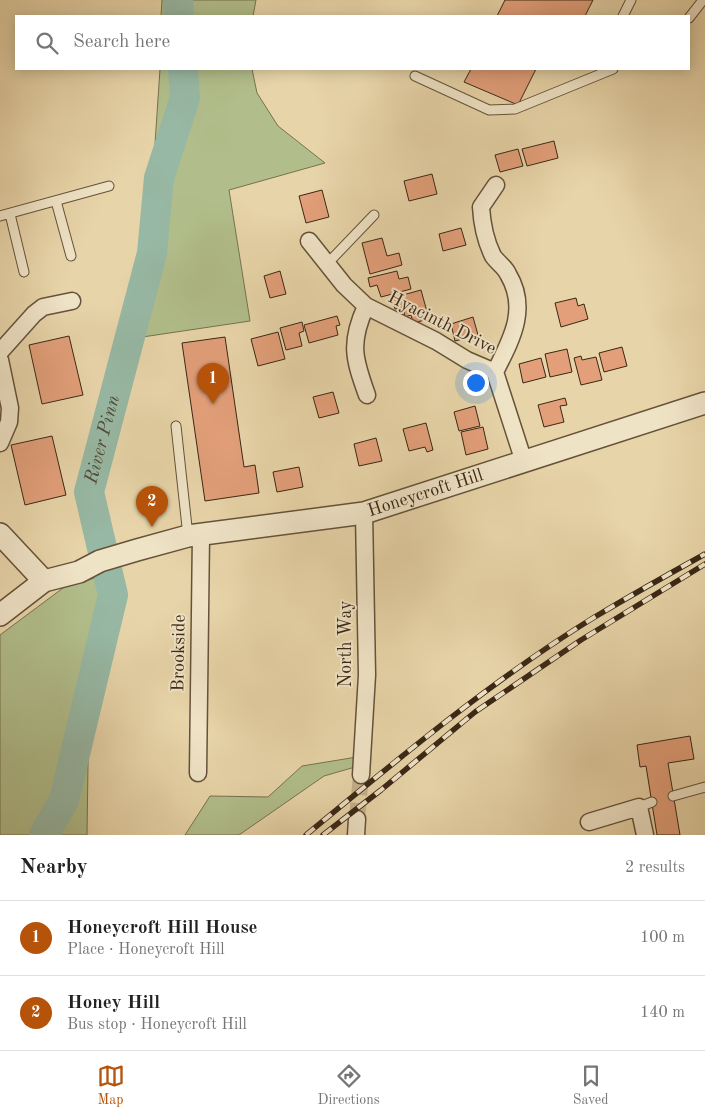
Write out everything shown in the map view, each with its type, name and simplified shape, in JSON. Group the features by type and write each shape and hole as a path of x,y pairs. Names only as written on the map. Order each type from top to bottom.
{"street":[{"path":"495,372 514,334 518,302 508,274 494,257 483,231 481,207 496,185"},
{"name":"Hyacinth Drive","path":"309,240 344,285 366,306 436,341 467,360 495,372 524,462"},
{"path":"0,352 34,314 43,307 72,301"},
{"path":"366,306 358,322 354,344 360,376 368,396"},
{"path":"0,360 10,408 9,422 0,443"},
{"name":"Honeycroft Hill","path":"44,581 79,572 100,561 194,535 364,513 705,403"},
{"name":"North Way","path":"361,775 367,675 364,513"},
{"path":"0,534 44,581 0,615"},
{"name":"Brookside","path":"194,535 198,773"},
{"path":"589,822 645,805 645,835"}],"lane":[{"path":"623,15 630,0"},
{"path":"690,17 703,0"},
{"path":"415,76 489,110 515,109 611,70"},
{"path":"0,216 109,186"},
{"path":"56,201 71,256"},
{"path":"10,214 24,272"},
{"path":"328,263 374,215"},
{"path":"176,426 194,535"},
{"path":"674,796 705,787"}],"green space":[{"path":"162,0 256,0 253,15 161,15"},
{"path":"160,70 252,70 257,93 278,126 325,163 229,190 250,321 129,339 148,248"},
{"path":"119,570 89,694 87,835 0,835 0,635 63,588"},
{"path":"363,756 362,765 324,776 239,835 185,835 210,796 268,797 302,766"}],"building":[{"path":"505,0 593,0 586,15 498,15"},
{"path":"470,70 536,70 518,105 464,82"},
{"path":"554,141 558,158 527,166 522,149"},
{"path":"518,149 523,166 500,172 495,155"},
{"path":"432,174 437,194 409,201 404,181"},
{"path":"322,190 329,217 306,223 299,196"},
{"path":"461,228 466,245 443,251 439,234"},
{"path":"382,238 387,256 399,253 402,265 370,274 362,243"},
{"path":"280,271 286,294 270,298 264,276"},
{"path":"397,271 399,279 408,277 411,289 381,297 377,285 370,287 368,278"},
{"path":"421,290 429,319 413,323 411,315 405,317 403,307 395,309 392,298"},
{"path":"576,298 578,306 584,304 588,319 561,327 555,303"},
{"path":"337,316 340,325 336,326 338,335 309,343 304,325"},
{"path":"473,317 478,335 455,341 451,324"},
{"path":"302,322 304,331 299,333 302,346 286,350 280,328"},
{"path":"278,332 285,359 258,366 251,339"},
{"path":"69,336 83,395 42,404 29,345"},
{"path":"225,337 244,467 255,465 259,493 205,501 182,343"},
{"path":"622,347 627,366 604,372 599,353"},
{"path":"567,349 572,372 550,377 545,354"},
{"path":"581,356 582,360 596,357 602,380 581,385 574,358"},
{"path":"541,358 546,377 523,383 519,364"},
{"path":"333,392 339,413 319,418 313,397"},
{"path":"565,398 567,405 560,406 564,422 544,427 538,405"},
{"path":"475,406 480,426 459,431 454,412"},
{"path":"426,423 433,450 427,452 425,447 409,451 403,429"},
{"path":"483,427 488,449 466,455 461,432"},
{"path":"52,436 66,495 25,505 11,445"},
{"path":"376,438 382,461 359,466 354,444"},
{"path":"299,467 303,487 277,492 273,472"},
{"path":"690,736 694,759 668,763 680,835 657,835 646,766 640,767 637,745"}],"waterway":[{"name":"River Pinn","path":"178,0 179,15"},
{"name":"River Pinn","path":"44,835 64,800 113,595 89,492 152,253 159,178 185,98 183,70"}],"tunnel":[{"path":"357,819 361,775"}],"railway":[{"path":"306,835 446,722 518,668 593,618 705,554"},
{"path":"323,835 381,790 475,712 581,640 705,564"}],"place":[{"name":"Honeycroft Hill House","path":"213,404"},
{"name":"Honey Hill","path":"152,527"}]}
